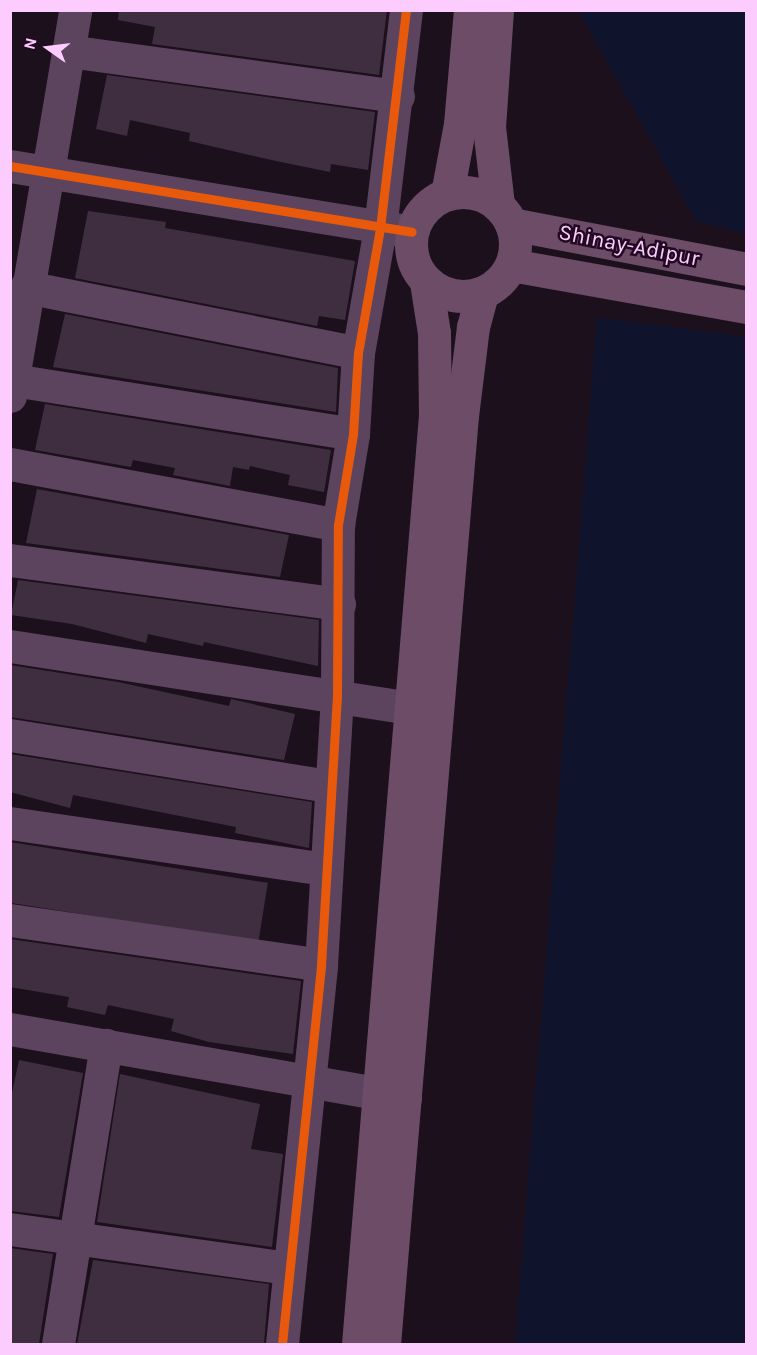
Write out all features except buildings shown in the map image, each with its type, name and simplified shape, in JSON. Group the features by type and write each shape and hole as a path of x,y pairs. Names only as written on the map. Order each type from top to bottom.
{"main road":[{"path":"447,194 460,124 470,10"},
{"path":"426,282 443,293 462,297 482,293 499,282 511,265 515,244 504,214 489,127 497,10"},
{"path":"384,1344 392,1095 411,708 435,416 434,333 426,282 396,230 447,194 483,195 504,214"},
{"name":"Shinay-Adipur","path":"504,214 747,269"},
{"name":"Shinay-Adipur","path":"511,265 747,307"},
{"path":"358,1344 392,1095 462,416 473,327 482,293"}],"street":[{"path":"75,10 48,173 26,287 12,388 353,434"},
{"path":"282,1344 321,965 337,696 338,525 353,434 358,353 396,230 398,96 406,10"},
{"path":"68,51 398,96"},
{"path":"10,166 396,230"},
{"path":"26,287 358,353"},
{"path":"10,464 338,525"},
{"path":"10,560 339,604"},
{"path":"10,646 411,708"},
{"path":"10,735 330,786"},
{"path":"10,823 326,869"},
{"path":"10,920 321,965"},
{"path":"10,1029 392,1095"},
{"path":"58,1344 106,1045"},
{"path":"10,1229 289,1268"}],"shaded area":[{"path":"746,11 746,233 696,221 579,12"},
{"path":"597,317 746,337 746,1344 515,1344"}],"cycle path":[{"path":"282,1344 321,965 337,696 338,525 353,434 358,353 380,228 406,10"},
{"path":"10,166 412,232"}]}
